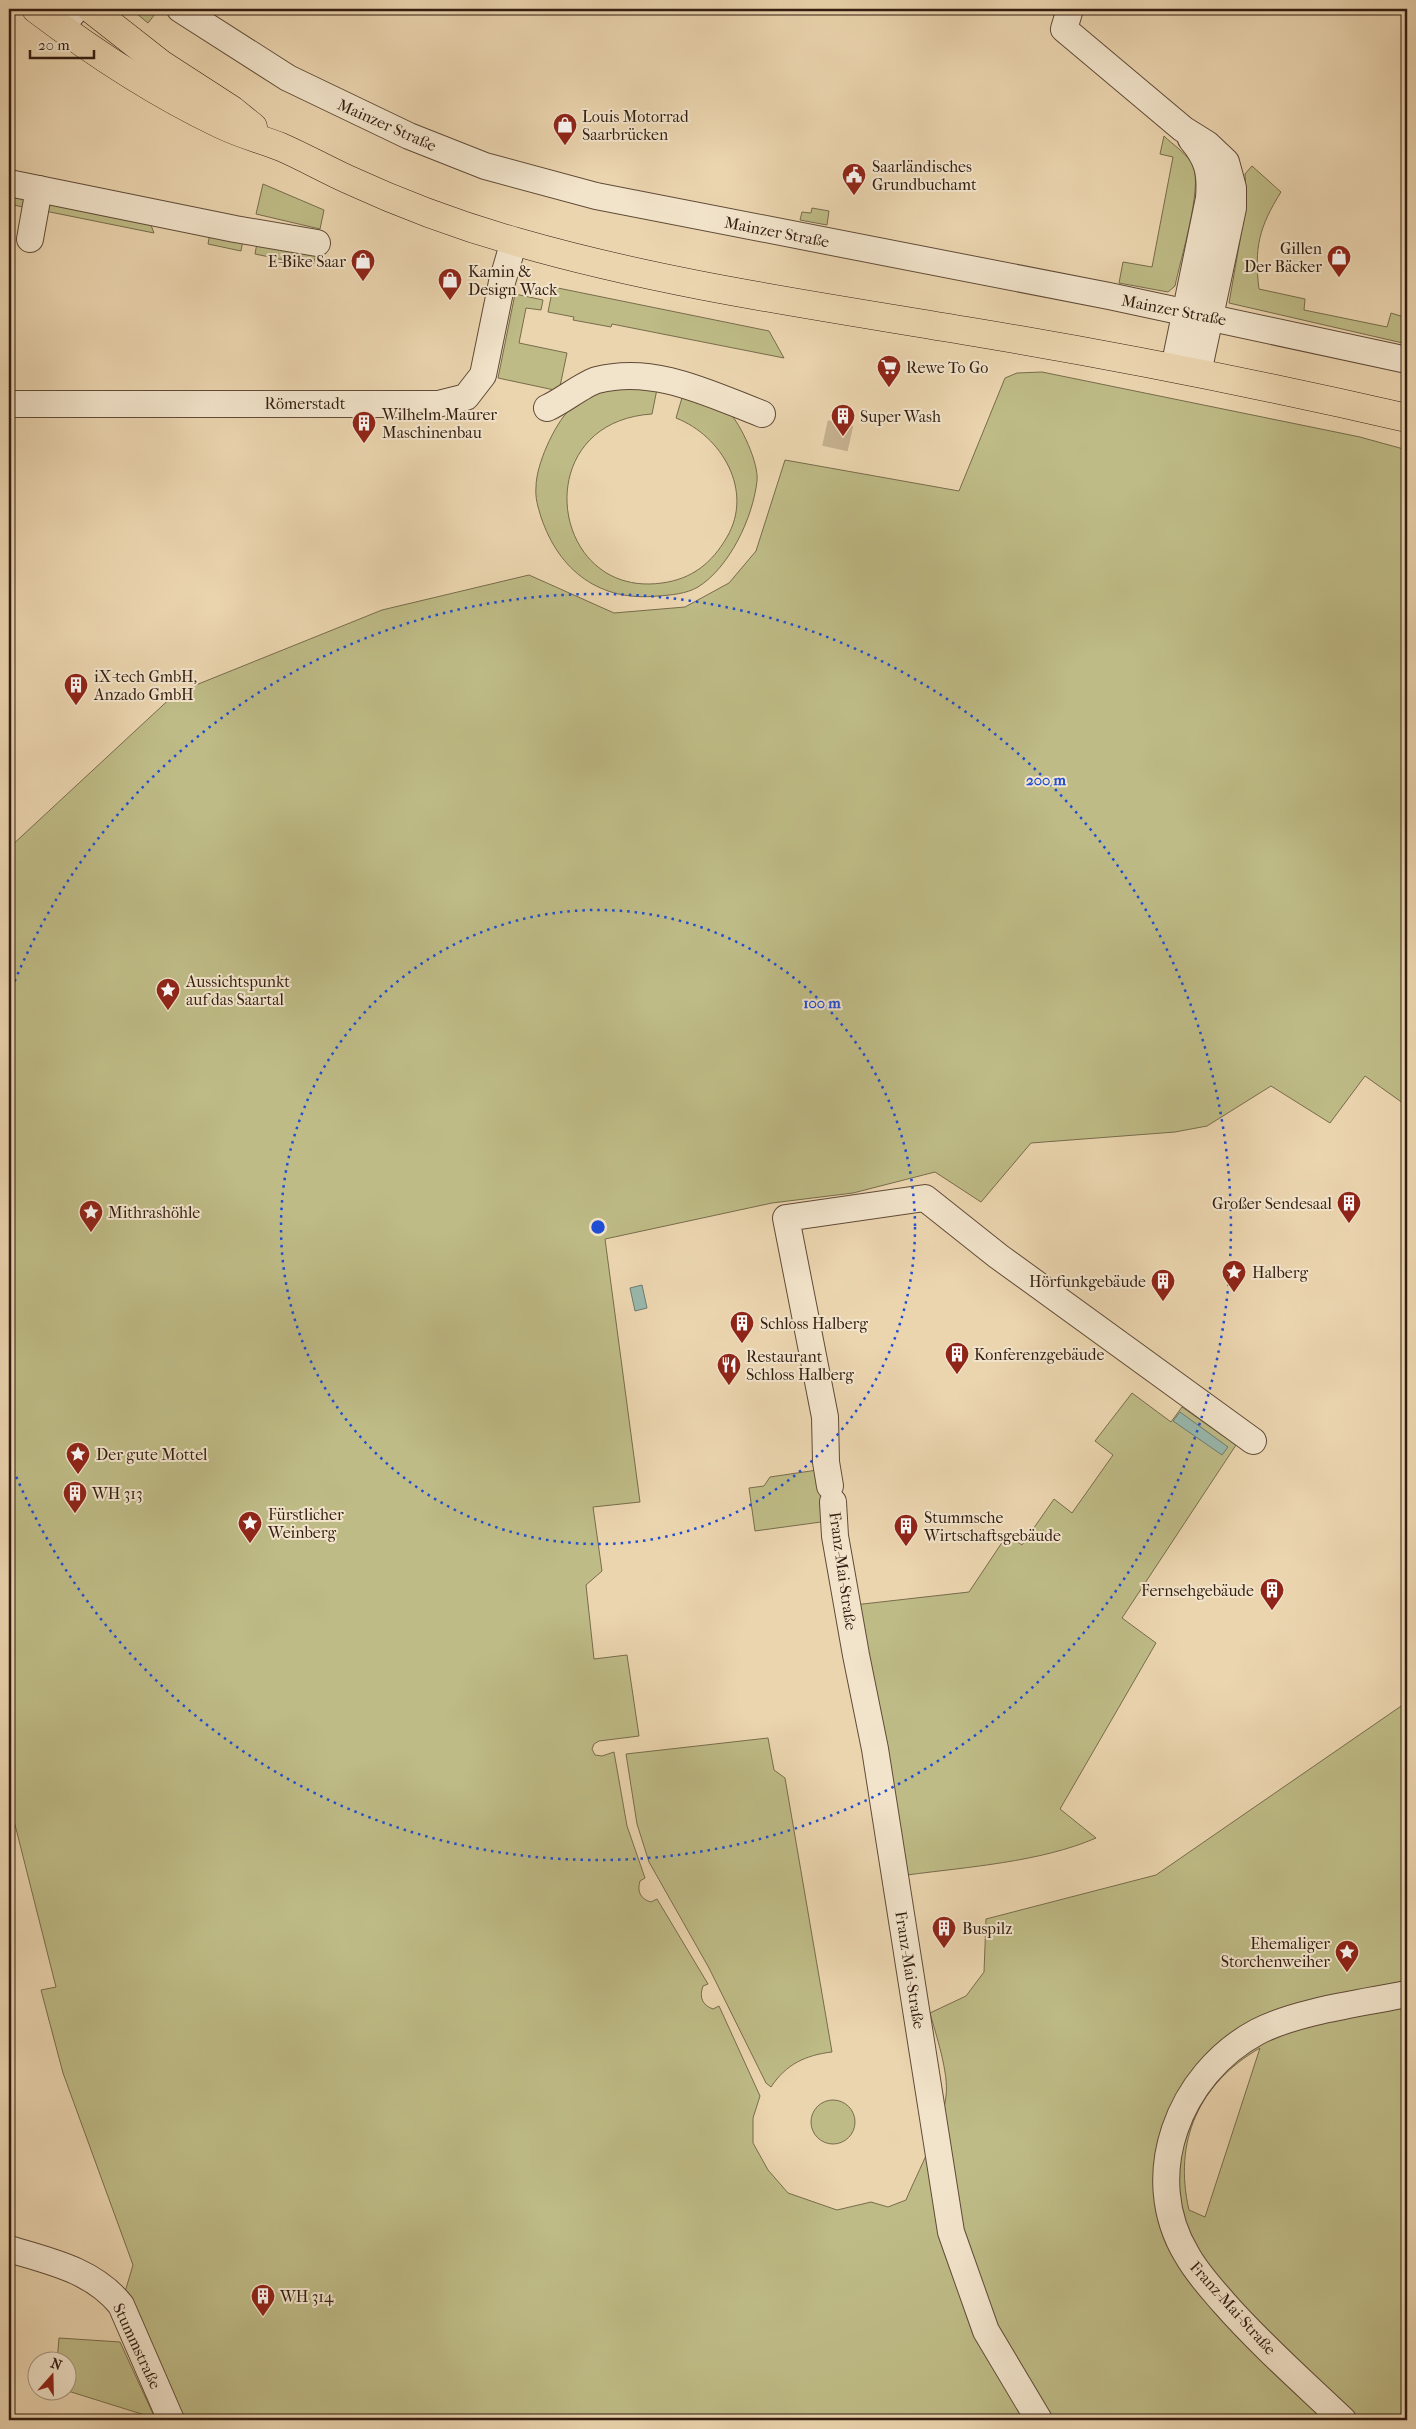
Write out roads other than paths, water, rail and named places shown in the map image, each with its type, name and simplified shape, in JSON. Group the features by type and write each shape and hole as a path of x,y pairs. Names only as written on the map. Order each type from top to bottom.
{"main road":[{"path":"36,9 68,18 116,66 189,109 225,127 280,147 351,181 450,220 514,241 581,259 769,298 1186,370 1407,418"},
{"path":"90,9 161,64 232,110 280,147"}],"street":[{"name":"Mainzer Straße","path":"180,9 245,52 337,103 409,136 492,168 596,196 1198,314 1407,360"},
{"path":"1070,9 1064,29 1183,129 1206,161 1211,176 1198,314 1186,370"},
{"path":"9,183 226,227 318,243"},
{"path":"30,239 39,189"},
{"name":"Römerstadt","path":"9,404 438,404 455,401 466,397 483,375 502,282 514,241"},
{"path":"547,408 562,402 595,381 629,375 687,385 762,414"},
{"name":"Franz-Mai-Straße","path":"1039,2420 986,2331 962,2269 951,2232 876,1749 835,1536 832,1494 826,1462 825,1417 786,1218 925,1198 998,1256 1253,1441"},
{"name":"Franz-Mai-Straße","path":"1343,2420 1241,2322 1198,2273 1186,2254 1170,2217 1166,2194 1166,2169 1171,2140 1186,2102 1218,2061 1234,2046 1259,2031 1301,2016 1407,1994"},
{"name":"Stummstraße","path":"9,2249 77,2271 111,2292 120,2305 171,2420"}],"water":[{"path":"642,1285 647,1308 635,1311 630,1288"},
{"path":"1180,1412 1228,1447 1222,1455 1173,1421"}],"tunnel":[{"path":"825,433 861,441"}],"place":[{"name":"Louis Motorrad Saarbrücken","path":"565,146"},
{"name":"Saarländisches Grundbuchamt","path":"854,196"},
{"name":"Gillen Der Bäcker","path":"1339,278"},
{"name":"E-Bike Saar","path":"363,282"},
{"name":"Kamin & Design Wack","path":"450,301"},
{"name":"Rewe To Go","path":"889,388"},
{"name":"Super Wash","path":"843,437"},
{"name":"Wilhelm Maurer Maschinenbau","path":"364,444"},
{"name":"iX-tech GmbH, Anzado GmbH","path":"76,706"},
{"name":"Aussichtspunkt auf das Saartal","path":"168,1011"},
{"name":"Großer Sendesaal","path":"1349,1224"},
{"name":"Mithrashöhle","path":"91,1233"},
{"name":"Halberg","path":"1234,1293"},
{"name":"Hörfunkgebäude","path":"1163,1302"},
{"name":"Schloss Halberg","path":"742,1344"},
{"name":"Konferenzgebäude","path":"957,1375"},
{"name":"Restaurant Schloss Halberg","path":"729,1386"},
{"name":"Der gute Mottel","path":"78,1475"},
{"name":"WH 313","path":"75,1514"},
{"name":"Fürstlicher Weinberg","path":"250,1544"},
{"name":"Stummsche Wirtschaftsgebäude","path":"906,1547"},
{"name":"Fernsehgebäude","path":"1272,1611"},
{"name":"Buspilz","path":"944,1949"},
{"name":"Ehemaliger Storchenweiher","path":"1347,1973"},
{"name":"WH 314","path":"263,2317"}]}
